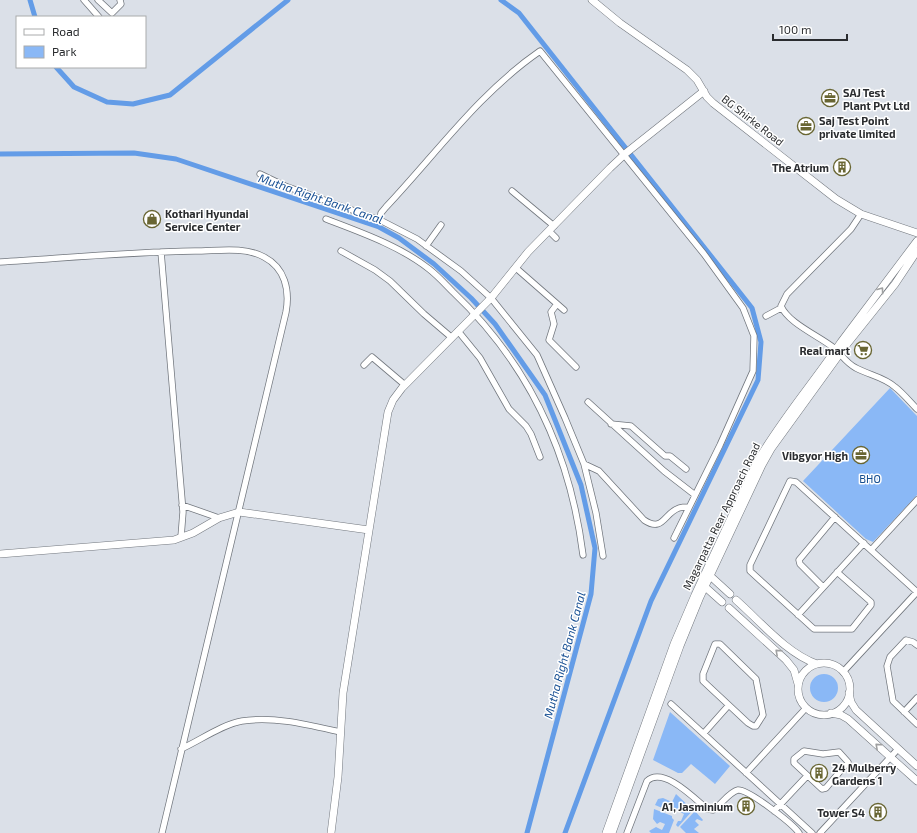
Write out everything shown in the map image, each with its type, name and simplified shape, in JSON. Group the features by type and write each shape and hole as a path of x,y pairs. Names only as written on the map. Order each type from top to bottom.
{"street":[{"path":"84,0 98,16"},
{"path":"98,0 112,13 121,4 120,0"},
{"name":"BG Shirke Road","path":"592,0 620,23 687,70 697,80 713,103 836,200 861,214 917,233"},
{"path":"380,220 381,213 454,129 498,83 540,51 625,154 704,254 744,308 754,336 753,371 674,538"},
{"path":"331,833 338,777 343,693 388,412 393,400 405,385 476,311 489,300 551,229 625,154 704,91"},
{"path":"260,174 286,186 380,220 426,246 461,271 489,300 537,355 584,464 596,513 603,556"},
{"path":"512,191 551,229 556,238"},
{"path":"861,214 851,229 787,294 782,300 781,308 789,317 838,352 848,363 857,369 882,378 896,387 917,409"},
{"path":"326,219 380,239 428,268 476,311 528,383 548,426 566,473 579,530 582,555"},
{"path":"426,246 442,225"},
{"name":"Magarpatta Rear Approach Road","path":"606,833 674,644 703,585 760,457 838,352 917,241"},
{"path":"0,262 161,252 240,250 265,258 271,262 284,277 287,286 286,312 162,833"},
{"path":"341,251 375,270 390,281 424,314 452,337"},
{"name":"Magarpatta Rear Approach Road","path":"838,352 895,284 917,251"},
{"path":"161,252 182,506 181,537"},
{"path":"516,268 564,310"},
{"path":"557,304 551,312 554,324 549,340 576,367"},
{"path":"766,316 781,308"},
{"path":"458,331 480,358 509,409 532,434 540,458"},
{"path":"364,365 372,357 405,385"},
{"path":"588,402 664,471 695,495"},
{"path":"611,424 631,426 665,456 670,456 686,469"},
{"path":"584,464 599,471 644,520 651,525 658,525 679,508 689,507"},
{"path":"837,572 871,602 870,608 856,625 847,630 819,630 810,627 750,571 750,565 790,482 796,482 916,591 843,672"},
{"path":"871,550 917,500"},
{"path":"182,506 219,518"},
{"path":"0,554 164,541 193,533 219,518 239,512 369,530"},
{"path":"824,586 800,564 799,560 835,517"},
{"path":"798,615 864,543"},
{"path":"708,574 730,594"},
{"path":"703,585 722,602"},
{"name":"Magarpatta Rear Approach Road","path":"612,833 703,585"},
{"path":"736,600 793,652 816,664 831,664 843,672 849,685 851,702 856,710 917,766"},
{"path":"729,608 786,660 794,670 800,699 806,708 816,713 831,713 841,715 848,719 917,781"},
{"path":"917,645 906,640 887,661 893,702 917,724"},
{"path":"715,644 720,644 753,675 759,692 763,715 756,726 753,726 728,706 702,678 715,644"},
{"path":"798,685 804,672 816,664"},
{"path":"831,713 843,706 849,693"},
{"path":"904,712 917,698"},
{"path":"671,704 812,833"},
{"path":"704,734 728,706"},
{"path":"746,773 806,708"},
{"path":"181,750 229,725 242,721 295,723 340,732"},
{"path":"820,833 898,748"},
{"path":"802,752 823,754 839,752 848,760 847,764 824,788 820,788 807,776 794,763 794,759 802,752"},
{"path":"627,833 647,781 652,777 659,776 672,782 707,809 713,810 734,792 740,790 774,811 799,833"},
{"path":"774,811 807,776"}],"green space":[{"name":"BHO","path":"890,388 917,416 917,495 873,542 866,539 803,481"},
{"path":"824,674 834,678 838,688 834,698 824,702 814,698 810,688 814,678"},
{"path":"670,712 730,766 715,784 691,764 682,773 678,773 653,760"},
{"path":"676,794 693,810 678,827 676,825 678,821 681,821 684,814 676,810 674,813 655,805 658,799 663,798 672,802"},
{"path":"654,809 672,816 674,820 669,833 651,833 649,831 656,827 662,830 665,824 660,822 657,824 653,819"},
{"path":"695,811 703,820 697,819 695,821 699,825 694,829 699,833 686,833 680,827"}],"waterway":[{"path":"30,0 35,16"},
{"path":"57,68 74,87 107,102 133,104 170,95 288,0"},
{"path":"501,0 519,13 752,308 761,342 758,380 651,601 565,833"},
{"name":"Mutha Right Bank Canal","path":"0,154 134,153 176,159 379,227 399,238 434,264 471,298 495,324 545,395 581,485 595,548 591,594 527,833"}],"place":[{"name":"SAJ Test Plant Pvt Ltd","path":"830,98"},
{"name":"Saj Test Point private limited","path":"806,126"},
{"name":"The Atrium","path":"842,167"},
{"name":"Kothari Hyundai Service Center","path":"152,219"},
{"name":"Real mart","path":"863,350"},
{"name":"Vibgyor High","path":"861,455"},
{"name":"24 Mulberry Gardens 1","path":"819,773"},
{"name":"A1, Jasminium","path":"746,806"},
{"name":"Tower S4","path":"878,812"}]}
